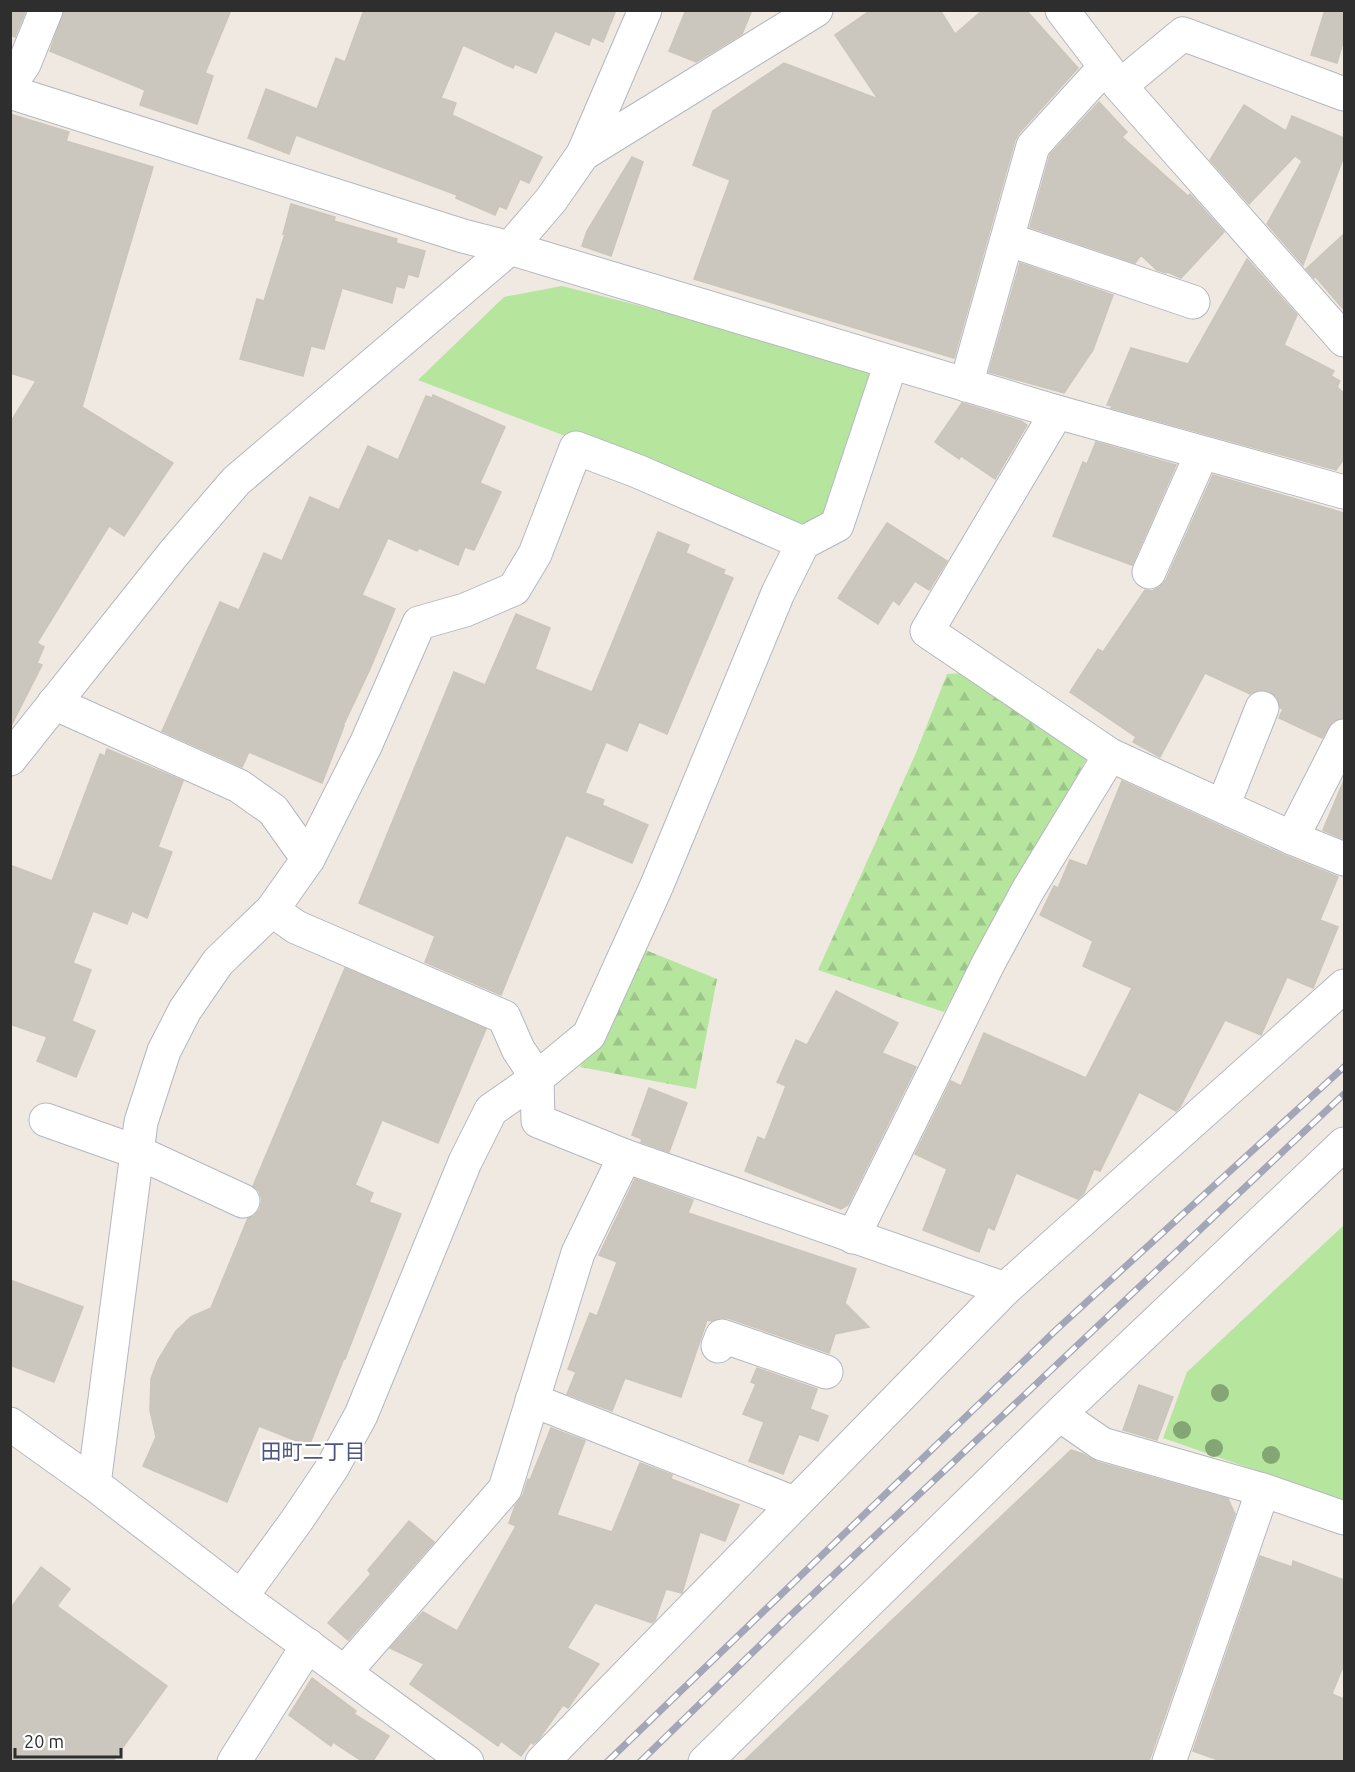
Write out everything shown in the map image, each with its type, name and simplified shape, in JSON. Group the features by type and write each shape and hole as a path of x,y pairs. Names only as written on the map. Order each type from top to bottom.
{"street":[{"path":"10,84 24,64 46,10"},
{"path":"12,753 174,553 236,481 510,248 552,200 583,154 645,10"},
{"path":"583,154 816,10"},
{"path":"1062,10 1112,76 1344,340"},
{"path":"966,385 1033,146 1112,76 1183,34 1344,94"},
{"path":"10,92 451,232 1057,412 1344,492"},
{"path":"1007,239 1193,302"},
{"path":"241,1598 332,1468 361,1415 463,1166 490,1110 537,1078 590,1035 667,880 759,658 778,593 803,543 837,525 891,363"},
{"path":"1057,412 927,631 1110,755 1292,838 1344,859"},
{"path":"94,1484 141,1122 164,1051 185,1010 218,962 272,910 308,859 366,744 419,624 465,610 514,589 535,554 576,448 637,471 803,543"},
{"path":"1149,572 1202,453"},
{"path":"54,703 239,786 273,810 308,859"},
{"path":"1223,806 1262,708"},
{"path":"1292,838 1344,736"},
{"path":"853,1238 998,971 1028,890 1110,755"},
{"path":"272,910 296,927 504,1017 518,1049 537,1078 538,1121 625,1156 853,1238 1005,1289"},
{"path":"542,1761 1005,1289 1344,986"},
{"path":"46,1120 137,1152 243,1201"},
{"path":"705,1761 1060,1415 1344,1144"},
{"path":"345,1672 505,1489 578,1253 625,1156"},
{"path":"718,1346 722,1336 826,1372"},
{"path":"531,1400 672,1450 794,1503"},
{"path":"1060,1415 1102,1444 1263,1490 1344,1518"},
{"path":"10,1424 94,1484 241,1598 468,1761"},
{"path":"1169,1761 1263,1490"},
{"path":"234,1761 308,1645"}],"green space":[{"path":"562,286 874,365 827,519 797,524 418,380 504,297"},
{"path":"964,673 1091,751 944,1012 818,970 916,753 947,674"},
{"path":"643,949 717,979 696,1089 580,1067"},
{"path":"1344,1225 1344,1501 1163,1438 1187,1372"}],"building":[{"path":"10,10 26,10 15,37 10,35"},
{"path":"64,10 231,10 205,73 213,76 197,124 140,105 145,90 50,51"},
{"path":"364,10 616,10 603,42 592,37 589,45 555,31 536,73 515,64 513,68 463,45 441,98 456,103 452,115 542,157 529,183 520,179 506,209 499,206 495,215 456,198 457,195 296,135 289,154 248,138 266,89 317,109 336,58 345,62"},
{"path":"686,10 752,10 742,34 696,62 669,51"},
{"path":"871,10 940,10 955,34 983,10 1026,10 1078,68 1015,140 954,358 694,279 730,180 693,165 713,111 784,63 878,99 835,35"},
{"path":"1325,10 1344,10 1344,39 1337,63 1311,55"},
{"path":"1099,102 1127,132 1122,137 1188,196 1190,194 1224,232 1181,278 1157,270 1141,255 1135,263 1030,227 1050,155"},
{"path":"1244,105 1286,131 1292,116 1344,138 1344,156 1303,265 1267,224 1302,161 1295,156 1249,204 1210,160"},
{"path":"10,114 69,132 66,141 153,167 82,407 173,463 124,536 109,526 37,643 44,647 37,663 42,665 10,728 10,423 36,381 10,373"},
{"path":"632,157 643,162 611,256 582,246 587,231"},
{"path":"291,204 335,217 334,221 397,239 396,243 425,251 418,277 408,274 404,288 396,286 392,303 342,288 324,349 311,346 303,376 240,359 257,299 264,301 285,234 283,234"},
{"path":"1344,234 1344,310 1315,276 1314,278 1306,269"},
{"path":"1247,259 1297,315 1284,345 1334,371 1331,376 1340,381 1337,387 1344,393 1344,459 1336,470 1107,405 1131,348 1188,364"},
{"path":"1020,263 1113,295 1093,350 1064,393 989,372"},
{"path":"433,395 505,427 480,483 501,492 474,550 465,547 458,565 419,548 417,551 388,538 362,595 395,609 343,726 322,783 249,752 242,767 162,731 220,602 239,610 264,553 282,561 310,497 339,510 368,446 398,460 426,396 432,398"},
{"path":"962,403 1021,421 1027,425 995,479 961,456 959,459 935,442"},
{"path":"1096,442 1176,465 1132,565 1053,536 1083,462 1087,464"},
{"path":"1213,475 1344,513 1344,718 1333,721 1322,738 1279,718 1283,709 1280,708 1277,697 1269,691 1259,690 1250,694 1205,673 1160,757 1133,742 1136,737 1070,692 1098,649 1103,652 1145,590 1152,591 1166,580"},
{"path":"887,523 947,561 929,590 915,581 899,605 893,600 878,624 838,598"},
{"path":"658,532 689,545 686,553 725,570 723,574 733,578 667,734 639,722 627,751 606,742 585,793 604,800 602,805 648,825 632,863 566,835 501,995 425,962 435,936 359,903 454,672 485,685 516,614 550,628 535,669 592,692"},
{"path":"107,749 183,781 158,847 172,852 147,918 132,911 127,924 93,911 73,963 91,970 72,1021 95,1031 76,1077 37,1061 47,1037 10,1024 10,865 52,881 100,754 105,756"},
{"path":"1344,780 1344,839 1323,830"},
{"path":"1122,781 1284,855 1338,877 1320,920 1338,927 1313,988 1287,977 1261,1035 1225,1020 1176,1111 1139,1092 1100,1171 1094,1169 1084,1193 1078,1199 1016,1173 994,1230 988,1227 979,1252 923,1230 947,1169 915,1154 951,1081 961,1086 984,1033 1086,1078 1132,988 1083,966 1093,941 1040,915 1054,886 1058,888 1070,860 1087,866"},
{"path":"345,968 486,1029 438,1143 382,1120 355,1185 373,1193 369,1202 401,1214 345,1359 309,1446 259,1426 227,1502 143,1466 156,1437 150,1410 151,1379 158,1360 176,1331 191,1317 211,1308 248,1218 254,1216 260,1209 262,1199 259,1191 253,1186"},
{"path":"836,991 898,1023 882,1053 916,1067 848,1205 841,1209 745,1171 758,1137 765,1140 786,1086 777,1082 796,1040 807,1045"},
{"path":"649,1088 687,1103 669,1152 641,1142 642,1139 632,1135"},
{"path":"635,1179 693,1200 688,1213 856,1269 845,1303 869,1327 835,1334 829,1353 728,1318 707,1320 681,1397 625,1378 612,1411 567,1394 576,1372 568,1369 590,1313 597,1316 617,1262 599,1255"},
{"path":"10,1280 83,1307 54,1382 10,1365"},
{"path":"757,1368 817,1389 810,1409 828,1416 818,1441 799,1434 783,1474 749,1461 764,1422 743,1414 756,1384 751,1382"},
{"path":"1139,1385 1173,1397 1157,1440 1123,1430"},
{"path":"551,1428 585,1441 557,1515 612,1532 640,1463 672,1475 671,1479 739,1505 725,1541 700,1532 682,1593 666,1589 652,1623 595,1603 567,1648 599,1664 568,1708 563,1705 538,1740 533,1744 531,1742 521,1756 501,1741 498,1746 410,1684 424,1664 390,1648 423,1612 457,1631 516,1526 509,1523 515,1506 523,1495 528,1479 530,1480"},
{"path":"1071,1450 1097,1462 1228,1499 1235,1514 1149,1761 744,1761"},
{"path":"409,1521 434,1542 348,1640 328,1623 371,1574 368,1570"},
{"path":"1260,1556 1292,1567 1293,1561 1344,1580 1344,1664 1332,1694 1344,1699 1344,1761 1221,1761 1193,1751"},
{"path":"41,1567 70,1589 57,1606 167,1686 113,1761 10,1761 10,1609"},
{"path":"312,1678 356,1711 354,1714 389,1736 373,1761 362,1761 333,1742 331,1746 289,1715"}],"railway":[{"path":"607,1762 1056,1330 1344,1067"},
{"path":"640,1762 790,1616 1344,1094"}],"district":[{"name":"田町二丁目","path":"313,1452"}]}
